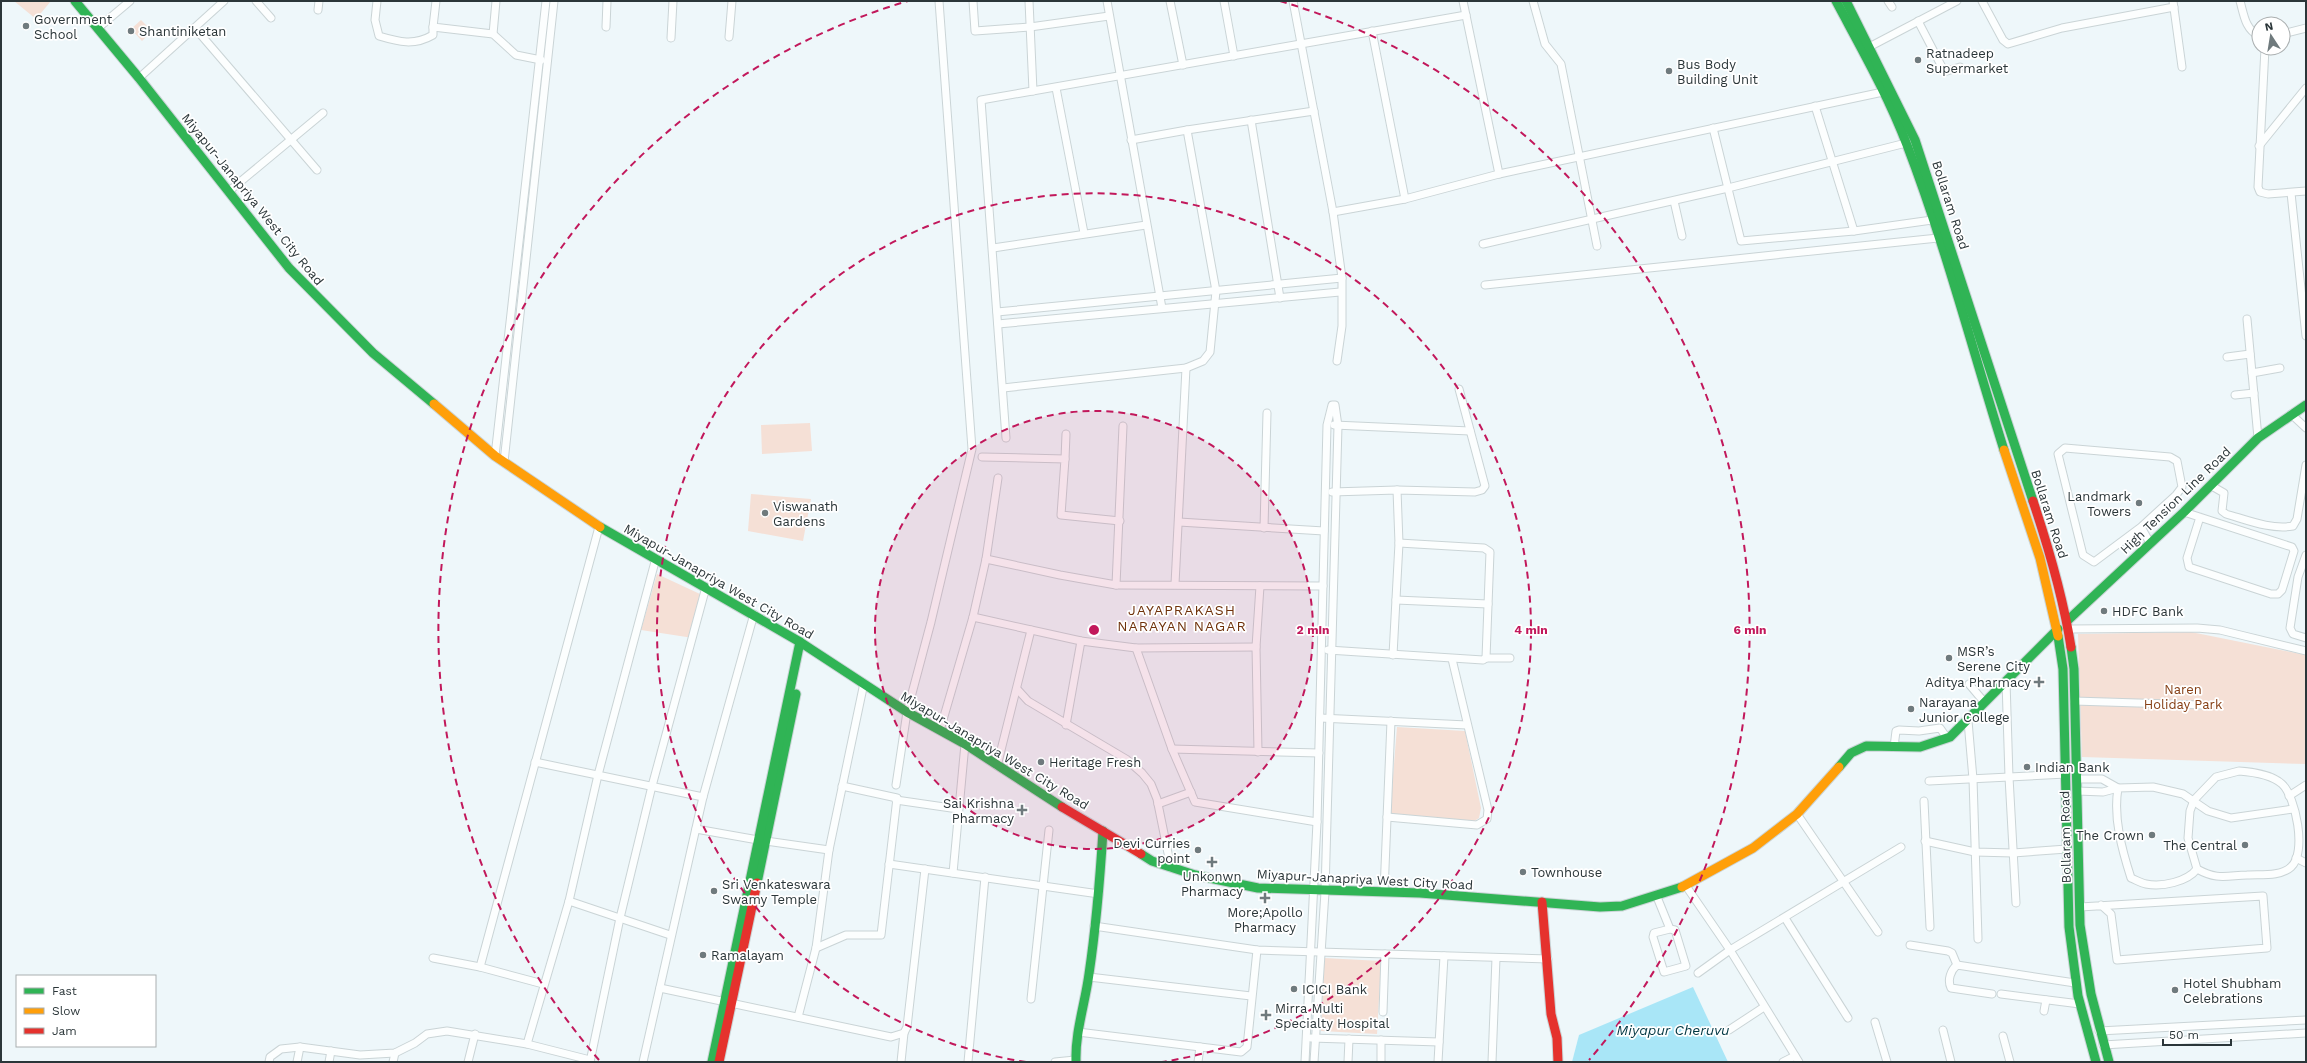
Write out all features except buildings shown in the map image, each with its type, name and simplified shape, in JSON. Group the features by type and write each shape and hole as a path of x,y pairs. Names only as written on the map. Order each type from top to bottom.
{"street":[{"name":"Miyapur-Janapriya West City Road","path":"75,1 139,78 289,268 373,353 495,456 599,526 754,614 907,712 965,744 997,766 1152,861 1171,868 1195,875 1258,888 1314,890 1326,892 1384,892 1600,907 1622,906 1657,897 1686,886 1753,848 1797,814 1851,753 1866,746 1920,747 1947,738 1968,721 2006,680 2058,629"},
{"path":"98,28 130,1"},
{"path":"139,78 224,1"},
{"path":"256,1 271,18"},
{"path":"318,10 319,1"},
{"path":"377,1 375,20 379,36 395,41 420,42 433,35 436,1"},
{"path":"493,34 496,1"},
{"path":"495,456 541,60 546,1"},
{"path":"504,462 554,1"},
{"path":"606,27 607,1"},
{"path":"671,38 673,1"},
{"path":"729,37 732,1"},
{"path":"896,785 907,712 931,622 972,449 939,1"},
{"path":"973,1 976,31 1030,27 1109,16"},
{"path":"1029,1 1033,91"},
{"path":"1107,1 1119,76 1162,308"},
{"path":"1170,1 1183,65"},
{"path":"1224,1 1234,56"},
{"path":"1293,1 1333,212 1342,278 1340,292 1342,326 1337,361"},
{"path":"1463,1 1499,174"},
{"path":"1533,1 1545,44 1561,64 1597,246"},
{"name":"Bollaram Road","path":"1836,1 1883,92 1906,143 1938,238 2009,467 2040,560 2058,629 2064,676 2069,927 2075,983 2096,1062"},
{"name":"Bollaram Road","path":"1846,1 1871,46 1915,140 2051,556 2068,625 2074,669 2080,906 2084,967 2099,1031 2109,1062"},
{"path":"1871,46 1957,1"},
{"path":"1982,1 2003,40 2008,44 2062,28 2174,4 2182,67"},
{"path":"2240,1 2246,25 2251,32"},
{"path":"1006,438 998,312 981,100 1466,15"},
{"path":"1918,22 1943,69 1952,71 1960,67"},
{"path":"433,27 493,34 516,56 541,60"},
{"path":"195,28 317,170"},
{"path":"2291,32 2306,28"},
{"path":"1372,31 1405,198"},
{"path":"2265,56 2258,187 2260,192 2268,194 2306,192"},
{"path":"1056,88 1084,233"},
{"path":"2259,146 2306,88"},
{"path":"1333,212 1405,198 1499,174 1883,92"},
{"path":"1815,106 1834,162 1854,231"},
{"path":"1132,140 1187,130 1314,111"},
{"path":"228,192 323,113"},
{"path":"1252,120 1280,298"},
{"path":"1713,128 1741,242 1854,231 1932,220"},
{"path":"1003,388 1186,368 1203,361 1210,352 1216,291 1187,130"},
{"path":"1483,244 1674,201 1906,143"},
{"path":"2291,193 2306,336"},
{"path":"1674,201 1682,236"},
{"path":"993,248 1084,233 1146,225"},
{"path":"1485,285 1938,238"},
{"path":"998,312 1342,278"},
{"path":"998,324 1340,292"},
{"path":"2247,318 2258,438"},
{"path":"2227,357 2250,354"},
{"path":"1175,584 1186,368"},
{"path":"2252,373 2280,368"},
{"path":"1326,492 1397,490 1475,492 1482,490 1485,486 1459,389"},
{"path":"2234,395 2254,393"},
{"path":"1305,1062 1305,1037 1317,822 1327,425 1332,405 1335,405 1338,426 1326,892 1314,1062"},
{"name":"High Tension Line Road","path":"2068,625 2258,438 2306,405"},
{"path":"1264,528 1267,413"},
{"path":"2291,414 2306,428"},
{"path":"1327,425 1470,431"},
{"path":"1116,584 1120,521 1123,426"},
{"path":"1066,434 1061,515 1120,521"},
{"path":"2065,448 2170,457 2177,461 2182,487 2176,495 2141,527 2094,562 2083,555 2058,454 2065,448"},
{"path":"982,457 1065,459"},
{"path":"2210,485 2224,493 2221,507 2222,512 2264,525 2284,528 2293,526 2297,519 2306,465"},
{"path":"940,730 973,617 986,559 998,478"},
{"path":"1393,655 1399,544 1397,490"},
{"path":"2184,512 2200,517 2292,546 2294,551 2282,590 2278,594 2271,594 2189,567 2187,558 2200,517"},
{"path":"1179,522 1324,532"},
{"path":"480,967 599,526"},
{"path":"2141,527 2150,543"},
{"path":"1399,544 1487,549 1491,557 1486,658"},
{"path":"2306,555 2298,577 2290,624 2293,634 2306,638"},
{"path":"527,1044 543,984 569,901 598,775 656,558"},
{"path":"986,559 1060,576 1116,584 1323,586"},
{"path":"1258,752 1256,647 1260,586"},
{"path":"269,1062 270,1057 281,1049 300,1046 331,1051 359,1059 395,1053 435,1032 475,1034 527,1044 590,1061 620,918 652,786 706,587"},
{"path":"1396,600 1488,604"},
{"path":"643,1062 660,988 670,934 703,797 754,614"},
{"path":"973,617 1081,641 1136,648 1256,647"},
{"path":"2068,625 2197,628 2220,630 2306,651"},
{"path":"997,766 1018,690 1031,630"},
{"path":"1066,725 1081,641"},
{"path":"719,1062 728,1003 803,644"},
{"path":"1136,648 1172,749 1191,792 1192,799 1198,804 1317,822"},
{"path":"1322,650 1452,659 1482,660 1486,658 1510,658"},
{"path":"1387,817 1477,825 1487,819 1488,810 1452,659"},
{"path":"2006,680 2009,777 2016,903"},
{"path":"798,1017 816,948 829,850 864,684"},
{"path":"1969,684 1985,703"},
{"path":"1018,690 1028,701 1066,725 1126,759 1142,773 1151,784 1158,804 1171,868"},
{"path":"2074,701 2202,705"},
{"path":"1320,718 1467,725"},
{"path":"1384,892 1390,721"},
{"path":"1968,721 1973,779 1978,939"},
{"path":"1894,747 1896,731 1899,730 1919,731 1940,728 1947,738"},
{"path":"953,873 965,744"},
{"path":"1172,749 1319,753"},
{"path":"535,762 703,797"},
{"path":"2238,771 2254,772 2282,784 2290,796 2298,824 2299,838 2296,858 2292,867 2282,873 2211,877 2197,869 2188,838 2190,811 2194,800 2216,777 2238,771"},
{"path":"1930,781 2066,774"},
{"path":"2077,779 2102,779 2118,788"},
{"path":"2290,796 2302,786 2306,785"},
{"path":"842,786 897,798 896,800 958,809"},
{"path":"2077,791 2103,792 2118,788 2153,787 2183,794 2194,800 2208,811 2231,818 2293,809"},
{"path":"2118,788 2116,801 2118,823 2131,878 2146,884 2166,884 2184,878 2197,869"},
{"path":"1158,804 1191,792"},
{"path":"816,948 846,935 881,935 896,800"},
{"path":"1924,801 1930,927"},
{"path":"1797,814 1878,932"},
{"path":"696,829 829,850"},
{"path":"1031,1000 1049,830"},
{"path":"1056,1062 1075,1061 1078,1032 1089,977 1099,894 1103,831"},
{"path":"1925,841 1975,852 2013,853 2067,849"},
{"path":"1698,973 1730,950 1902,847"},
{"path":"2296,858 2306,864"},
{"path":"889,864 1099,894"},
{"path":"901,1062 904,1033 907,1027 925,869"},
{"path":"968,1062 985,877"},
{"path":"1686,886 1730,950 1797,1059 1783,1062"},
{"path":"2080,906 2263,896 2267,948 2116,960 2111,914 2101,905"},
{"path":"1657,897 1670,929 1675,930 1686,966 1664,972 1653,937 1654,933 1670,929"},
{"path":"569,901 670,934"},
{"path":"1542,902 1548,959 1551,1014 1557,1038 1558,1062"},
{"path":"1785,918 1848,1018"},
{"path":"1094,926 1257,950 1548,959"},
{"path":"1910,945 1948,951 1952,953 1957,965"},
{"path":"1078,1032 1241,1052 1247,1047 1251,996 1257,950"},
{"path":"1384,1012 1385,954"},
{"path":"1438,1062 1444,956"},
{"path":"433,958 480,967 543,984"},
{"path":"1492,1062 1496,958"},
{"path":"1992,994 1951,988 1949,984 1952,969 1957,965 2075,983"},
{"path":"1089,977 1251,996"},
{"path":"660,988 891,1037 904,1033"},
{"path":"2001,994 2080,1004"},
{"path":"2044,1011 2046,1000"},
{"path":"712,1062 728,1003"},
{"path":"1729,1030 1764,1007"},
{"path":"2099,1031 2306,1020"},
{"path":"1875,1022 1887,1062"},
{"path":"1943,1030 1951,1062"},
{"path":"2103,1045 2306,1033"},
{"path":"468,1062 475,1034"},
{"path":"2003,1036 2010,1062"},
{"path":"1305,1037 1439,1042"},
{"path":"1348,1062 1349,1039"},
{"path":"1381,1062 1382,1040"},
{"path":"297,1062 300,1046"},
{"path":"1198,1062 1200,1047"},
{"path":"329,1062 331,1051"},
{"path":"393,1062 395,1053"}],"green space":[{"path":"14,1 51,1 36,19"},
{"path":"141,20 152,31 142,41 131,29"},
{"path":"810,423 812,451 762,454 761,425"},
{"path":"751,494 811,499 803,541 748,531"},
{"path":"657,574 700,594 693,638 641,630"},
{"name":"Naren Holiday Park","path":"2191,632 2306,655 2306,764 2082,757 2078,634"},
{"path":"1397,727 1465,731 1481,808 1479,818 1473,822 1390,814"},
{"path":"1324,958 1381,961 1377,1034 1321,1031"}],"water":[{"name":"Miyapur Cheruvu","path":"1693,987 1728,1062 1572,1062 1579,1035"}],"traffic: fast":[{"path":"75,1 139,78 289,268 373,353 434,404"},
{"path":"1836,1 1883,90 1900,126 1921,182 1946,258 2004,450"},
{"path":"1846,1 1915,140 2033,501"},
{"path":"2067,621 2184,512 2258,438 2306,405"},
{"path":"600,527 800,642 907,712 965,744 1062,807"},
{"path":"1839,767 1851,753 1866,746 1920,747 1950,737 2058,629"},
{"path":"2058,636 2063,669 2069,927 2078,996 2096,1062"},
{"path":"712,1062 800,642"},
{"path":"2071,647 2074,669 2080,925 2091,994 2109,1062"},
{"path":"757,883 796,694"},
{"path":"1076,1062 1077,1040 1094,939 1103,831"},
{"path":"1141,854 1152,861 1195,875 1258,888 1420,893 1600,907 1622,906 1682,887"}],"traffic: slow":[{"path":"434,404 495,456 600,527"},
{"path":"2004,450 2040,558 2058,636"},
{"path":"1682,887 1753,848 1797,814 1839,767"}],"traffic: jam":[{"path":"2033,501 2055,573 2071,647"},
{"path":"1062,807 1141,854"},
{"path":"719,1062 757,883"},
{"path":"1542,902 1551,1014 1557,1038 1558,1062"}],"place":[{"name":"Government School","path":"26,26"},
{"name":"Shantiniketan","path":"131,31"},
{"name":"Ratnadeep Supermarket","path":"1918,60"},
{"name":"Bus Body Building Unit","path":"1669,71"},
{"name":"Landmark Towers","path":"2139,503"},
{"name":"Viswanath Gardens","path":"765,513"},
{"name":"HDFC Bank","path":"2104,611"},
{"name":"MSR’s Serene City","path":"1949,658"},
{"name":"Aditya Pharmacy","path":"2039,682"},
{"name":"Narayana Junior College","path":"1911,709"},
{"name":"Heritage Fresh","path":"1041,762"},
{"name":"Indian Bank","path":"2027,767"},
{"name":"Sai Krishna Pharmacy","path":"1022,810"},
{"name":"The Crown","path":"2152,835"},
{"name":"The Central","path":"2245,845"},
{"name":"Devi Curries point","path":"1198,850"},
{"name":"Unkonwn Pharmacy","path":"1212,862"},
{"name":"Townhouse","path":"1523,872"},
{"name":"Sri Venkateswara Swamy Temple","path":"714,891"},
{"name":"More;Apollo Pharmacy","path":"1265,898"},
{"name":"Ramalayam","path":"703,955"},
{"name":"ICICI Bank","path":"1294,989"},
{"name":"Hotel Shubham Celebrations","path":"2175,990"},
{"name":"Mirra Multi Specialty Hospital","path":"1266,1015"}],"district":[{"name":"JAYAPRAKASH NARAYAN NAGAR","path":"1182,618"}]}
